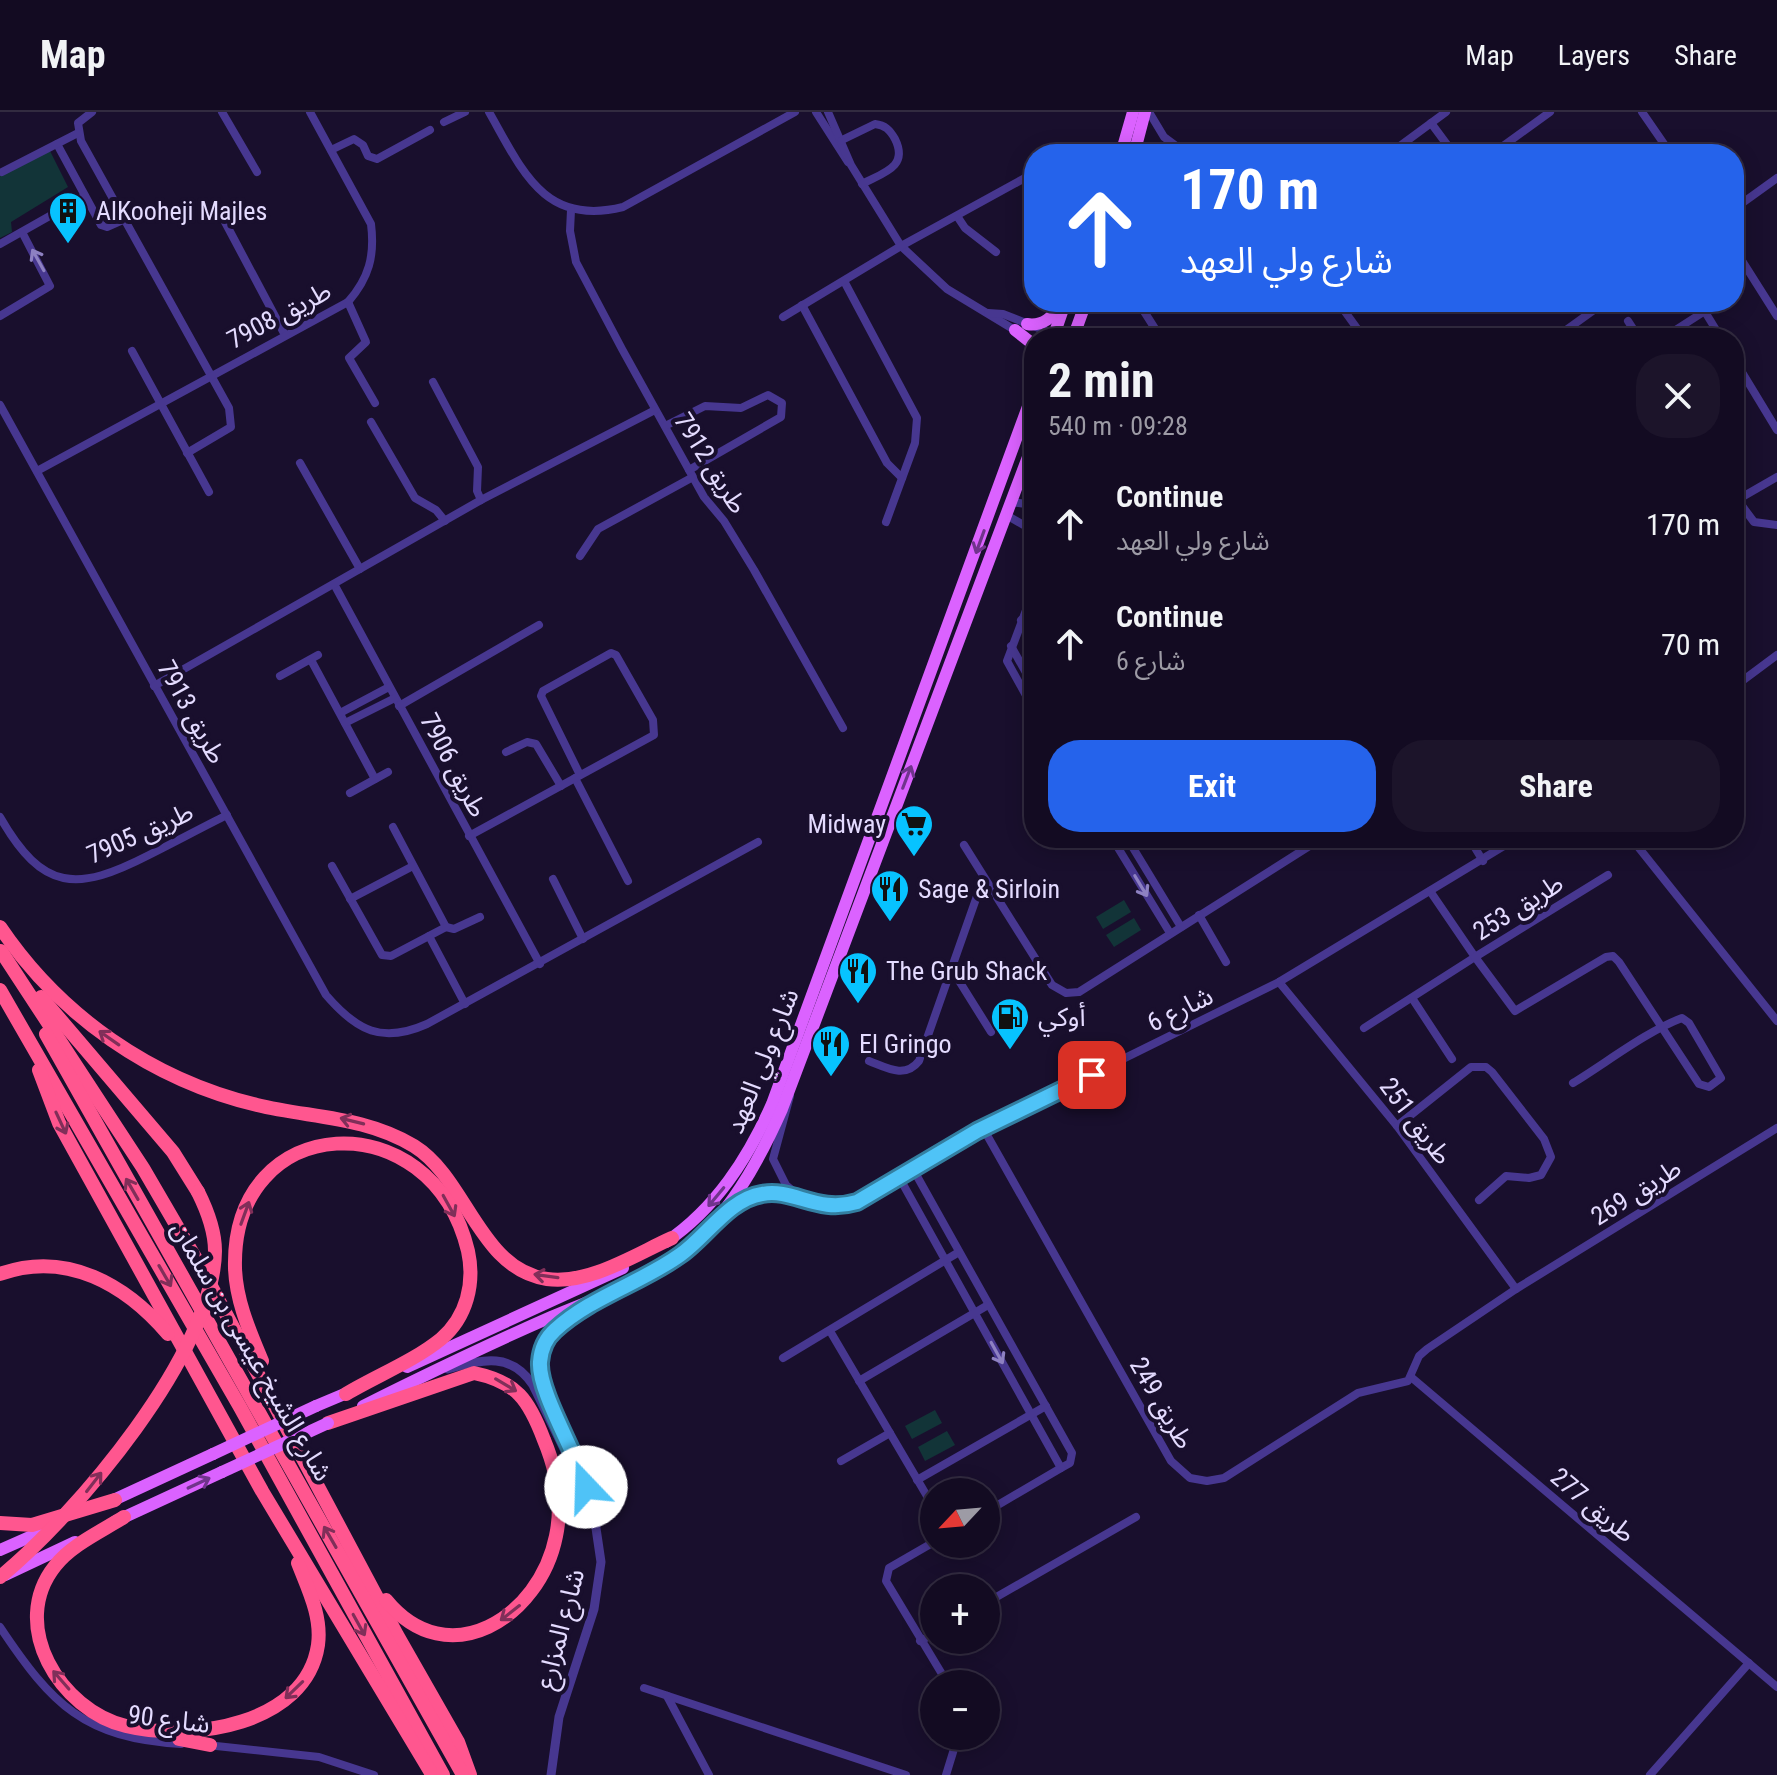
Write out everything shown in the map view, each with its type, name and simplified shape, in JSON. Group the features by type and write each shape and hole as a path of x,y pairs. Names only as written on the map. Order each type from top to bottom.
{"highway":[{"path":"0,927 54,994 104,1035 151,1066 207,1090 258,1105 351,1120 388,1132 417,1148 442,1168 497,1251 522,1271 548,1279 587,1274 672,1238"},
{"path":"0,943 76,1040 173,1152 198,1192 213,1234 214,1263 205,1307 187,1350 84,1494 44,1537 0,1577"},
{"path":"0,950 150,1181 233,1325 323,1497 458,1742 470,1775"},
{"name":"شارع الشيخ عيسى بن سلمان","path":"0,950 463,1775"},
{"name":"شارع الشيخ عيسى بن سلمان","path":"0,990 240,1407 443,1775"},
{"path":"21,1025 59,1123 262,1491 432,1775"},
{"path":"323,1497 243,1317 235,1269 240,1221 252,1195 269,1173 294,1155 324,1144 354,1143 386,1150 411,1162 436,1186 464,1238 472,1271 469,1297 441,1339 346,1394"},
{"path":"0,1274 44,1266 76,1270 105,1280 151,1313 193,1365"},
{"path":"328,1423 474,1373 497,1378 517,1390 528,1404 554,1463 560,1502 556,1537 547,1565 524,1601 490,1627 455,1635 425,1632 397,1614 365,1573"},
{"path":"125,1726 195,1732 225,1725 258,1714 289,1697 307,1677 318,1645 318,1616 298,1564 262,1491"},
{"path":"0,1523 32,1525 115,1500"},
{"path":"124,1517 57,1563 37,1600 39,1642 50,1668 92,1710 125,1726 210,1745"}],"main road":[{"path":"1124,144 1133,112"},
{"path":"1137,144 1147,112"},
{"path":"1024,331 1021,327 1050,319 1056,312"},
{"path":"1008,516 1003,502 1019,454 1024,419"},
{"name":"شارع ولي العهد","path":"0,1550 585,1287 672,1238 691,1224 719,1194 743,1162 772,1104 1024,419"},
{"name":"شارع ولي العهد","path":"0,1577 433,1371 617,1289 682,1254 706,1232 729,1205 768,1140 1024,468"}],"street":[{"path":"2,172 78,133 80,121 92,112"},
{"path":"222,112 257,172"},
{"name":"طريق 7908","path":"37,471 348,302 363,284 374,244 364,207 310,112"},
{"path":"444,122 465,112"},
{"path":"489,112 535,188 571,210 601,212 623,207 795,112"},
{"path":"816,112 901,246 947,289 988,313 1025,328"},
{"path":"828,112 851,165"},
{"path":"1147,112 1164,137 1173,144"},
{"path":"1403,144 1446,112"},
{"path":"1506,144 1550,112"},
{"path":"1642,112 1664,144"},
{"path":"1431,123 1447,144"},
{"path":"842,140 875,124 890,130 899,149 901,159 896,166 862,184"},
{"path":"331,150 354,139 363,145 368,156 377,159 430,130"},
{"name":"طريق 7908","path":"78,133 211,375"},
{"path":"57,145 101,225 125,219"},
{"path":"1744,202 1777,178"},
{"path":"783,317 901,246 1024,179"},
{"path":"0,244 85,196"},
{"path":"217,207 285,335"},
{"name":"طريق 7912","path":"571,210 571,242 576,262 691,474 754,570 843,728"},
{"path":"957,216 965,228 996,252"},
{"path":"0,316 50,286 22,232"},
{"path":"1744,264 1777,316"},
{"path":"844,281 915,412 916,437 886,522"},
{"path":"348,302 366,338 364,345 349,358 375,403"},
{"path":"802,305 884,457 902,478"},
{"path":"1569,328 1591,312"},
{"path":"1679,328 1703,312"},
{"path":"988,313 1003,314 1024,330"},
{"path":"1628,321 1633,328"},
{"path":"132,351 209,492"},
{"path":"187,453 231,427 229,408 211,375"},
{"path":"1744,376 1777,430"},
{"path":"433,382 478,467 477,489 481,500"},
{"path":"580,556 598,529 775,421 783,413 782,403 768,395 741,408 709,405 665,426"},
{"name":"طريق 7913","path":"0,405 326,995 361,1027 380,1034 403,1035 465,1004"},
{"path":"154,686 481,500 655,410"},
{"path":"371,422 415,498 436,510 445,521"},
{"path":"300,463 360,569"},
{"path":"1744,494 1777,477"},
{"path":"1011,502 1024,504"},
{"path":"1744,509 1754,522 1777,525"},
{"path":"1008,516 1024,525"},
{"name":"طريق 7906","path":"334,584 540,964"},
{"path":"1024,613 1011,645 1008,665 1024,693"},
{"path":"345,723 397,702 539,625"},
{"path":"1011,645 1024,669"},
{"path":"469,836 578,777 656,731 639,694 616,655 611,653 543,691 541,696 578,777 628,881"},
{"path":"1744,680 1777,655"},
{"path":"280,676 314,658 375,779"},
{"path":"340,713 389,687"},
{"path":"506,752 527,742 536,744 561,786"},
{"path":"350,793 388,772"},
{"name":"طريق 7905","path":"0,817 32,862 60,877 76,880 107,876 227,815"},
{"path":"393,827 446,927"},
{"path":"429,936 465,1004 758,842"},
{"path":"964,845 1052,985 1066,993 1079,992 1306,848"},
{"path":"1118,848 1170,933"},
{"path":"1133,848 1181,927"},
{"path":"1475,848 1483,861"},
{"name":"شارع 6","path":"706,1232 739,1204 763,1194 840,1207 868,1197 983,1128 1279,982 1502,848"},
{"path":"1639,848 1777,1021"},
{"path":"332,866 382,955 391,956 446,927 456,929 480,917"},
{"path":"350,899 413,866"},
{"name":"طريق 253","path":"1608,875 1475,957 1515,1011 1613,956 1662,1029 1702,1087 1719,1082 1720,1073 1687,1021 1678,1019 1662,1029"},
{"path":"553,879 583,939"},
{"path":"869,1061 895,1072 915,1067 977,896 991,888"},
{"path":"1364,1028 1475,957 1430,891"},
{"path":"1199,915 1226,962"},
{"path":"951,968 991,1032"},
{"name":"طريق 251","path":"1279,982 1397,1126 1516,1289"},
{"path":"1412,998 1452,1059"},
{"path":"1573,1083 1662,1029"},
{"path":"1397,1126 1471,1067 1486,1067 1492,1072 1544,1139 1551,1157 1541,1175 1529,1178 1506,1176 1479,1200"},
{"path":"791,1084 790,1107 773,1159 786,1185 807,1203"},
{"name":"طريق 249","path":"983,1128 1171,1461 1183,1474 1207,1481 1224,1478 1358,1393 1374,1386 1403,1383 1411,1377"},
{"name":"طريق 269","path":"1516,1289 1777,1128"},
{"path":"913,1169 1073,1456 1061,1468 1000,1504"},
{"path":"899,1177 1061,1468"},
{"path":"783,1358 959,1252"},
{"name":"شارع المزارع","path":"551,1775 563,1701 599,1587 599,1534 588,1496 544,1384 540,1361 544,1345 553,1331 617,1289"},
{"path":"1411,1377 1423,1352 1516,1289"},
{"path":"859,1381 988,1305"},
{"path":"830,1331 920,1485"},
{"name":"شارع المزارع","path":"433,1371 491,1358 508,1362 522,1371 533,1385 588,1496"},
{"name":"طريق 277","path":"1411,1377 1777,1687"},
{"path":"917,1480 1046,1406"},
{"path":"841,1461 890,1433"},
{"path":"1000,1595 1136,1517"},
{"path":"920,1550 895,1564 886,1574 889,1588 920,1641"},
{"name":"شارع 90","path":"0,1627 43,1689 78,1717 113,1733 146,1740 319,1757 374,1775"},
{"path":"1650,1775 1749,1663"},
{"path":"644,1688 906,1775"},
{"path":"667,1696 709,1775"},
{"path":"946,1775 954,1750"},
{"path":"871,1775 874,1764"}],"green space":[{"path":"50,151 68,187 11,222 12,232 0,238 0,176"},
{"path":"1124,900 1131,912 1103,929 1096,917"},
{"path":"1134,918 1141,930 1114,947 1106,935"},
{"path":"935,1410 942,1423 912,1439 905,1426"},
{"path":"947,1431 955,1445 925,1461 918,1447"}],"place":[{"name":"AlKooheji Majles","path":"68,245"},
{"name":"Midway","path":"914,858"},
{"name":"Sage & Sirloin","path":"890,923"},
{"name":"The Grub Shack","path":"858,1005"},
{"name":"أوكي","path":"1010,1051"},
{"name":"El Gringo","path":"831,1078"}],"route":[{"path":"586,1487 541,1377 541,1353 548,1338 560,1325 617,1289 682,1254 726,1214 751,1198 776,1194 807,1203 840,1207 857,1202 977,1131 1092,1075"}]}
